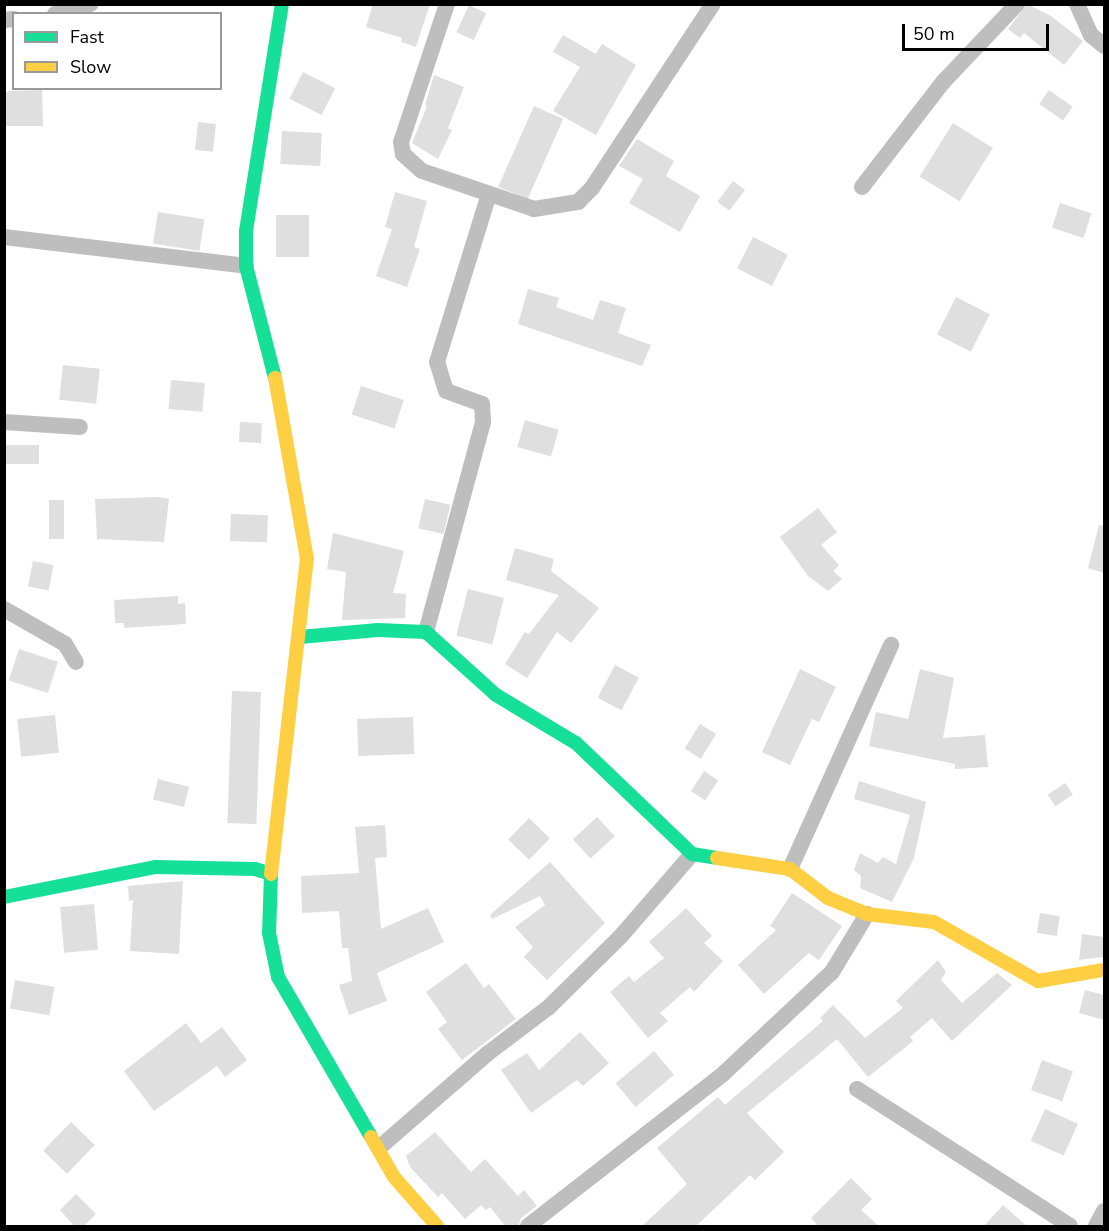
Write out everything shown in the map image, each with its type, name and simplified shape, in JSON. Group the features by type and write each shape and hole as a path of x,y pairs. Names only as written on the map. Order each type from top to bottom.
{"street":[{"path":"62,12 91,4"},
{"path":"282,4 246,231 246,266 270,348 307,559 300,637 271,874 270,933 278,977 380,1147 394,1177 434,1226"},
{"path":"447,4 401,142 404,154 423,171 488,196 534,209 578,202 592,188 713,4"},
{"path":"862,187 944,81 1017,4"},
{"path":"1077,4 1091,35 1104,46"},
{"path":"426,633 483,422 482,404 446,391 438,354 488,196"},
{"path":"4,237 246,266"},
{"path":"4,422 80,427"},
{"path":"4,609 65,644 76,662"},
{"path":"300,637 378,630 426,633 496,695 576,742 692,854 790,869 828,898 867,914 934,922 1038,981 1104,970"},
{"path":"790,869 891,645"},
{"path":"380,1147 487,1054 549,1007 621,936 692,854"},
{"path":"4,897 156,867 255,869 271,874"},
{"path":"528,1227 723,1074 832,972 867,914"},
{"path":"857,1089 1070,1227"},
{"path":"1096,1227 1104,1211"}],"building":[{"path":"373,4 430,4 416,47 401,42 402,38 366,27"},
{"path":"1027,4 1051,16 1083,41 1064,65 1024,33 1020,38 1008,29"},
{"path":"469,5 486,13 474,40 456,32"},
{"path":"563,35 596,54 602,44 636,65 596,135 553,111 580,67 553,52"},
{"path":"303,72 335,88 321,115 289,99"},
{"path":"434,75 464,87 448,128 452,130 438,159 412,143 427,106 425,105"},
{"path":"42,90 43,126 4,126 4,95 8,91"},
{"path":"1049,90 1073,107 1063,121 1039,104"},
{"path":"534,106 563,119 527,199 498,186"},
{"path":"198,122 216,124 213,152 195,150"},
{"path":"953,123 993,148 959,201 920,176"},
{"path":"282,131 322,133 320,166 280,164"},
{"path":"637,139 674,161 666,176 700,196 680,232 629,203 643,179 619,166"},
{"path":"733,181 745,190 729,211 717,202"},
{"path":"395,192 427,201 414,247 420,249 407,287 376,276 392,229 385,227"},
{"path":"1060,203 1091,213 1083,238 1052,228"},
{"path":"158,212 204,219 199,251 153,244"},
{"path":"276,215 309,215 309,257 276,257"},
{"path":"753,237 788,255 772,286 737,268"},
{"path":"528,289 559,298 556,307 593,320 600,300 626,308 618,333 651,345 642,366 518,324"},
{"path":"956,297 990,314 971,352 937,334"},
{"path":"63,365 100,369 96,404 59,400"},
{"path":"171,380 205,383 202,412 168,409"},
{"path":"361,386 404,400 395,428 352,415"},
{"path":"525,420 559,430 551,457 517,447"},
{"path":"240,422 262,423 261,443 239,442"},
{"path":"4,445 39,445 39,464 4,464"},
{"path":"158,497 169,499 164,542 97,539 95,499"},
{"path":"425,499 450,505 444,534 418,528"},
{"path":"49,500 64,500 64,539 49,539"},
{"path":"818,508 837,532 821,545 839,565 833,571 842,579 828,591 808,576 780,537"},
{"path":"231,514 268,515 267,542 230,541"},
{"path":"1099,525 1104,526 1104,573 1088,568"},
{"path":"333,533 404,551 393,593 406,594 405,618 342,620 346,572 327,569"},
{"path":"515,548 554,559 551,571 599,608 571,643 557,632 527,678 505,664 525,632 529,634 559,595 506,580"},
{"path":"33,561 54,565 49,591 28,587"},
{"path":"468,589 504,598 492,645 456,636"},
{"path":"178,596 178,604 185,603 186,624 124,628 124,623 115,623 114,600"},
{"path":"19,649 58,662 48,693 9,680"},
{"path":"615,665 639,678 621,710 598,698"},
{"path":"800,669 836,687 819,722 812,719 790,765 762,752"},
{"path":"920,669 954,678 943,738 985,735 988,767 955,769 955,764 869,746 876,712 908,719"},
{"path":"232,691 261,692 256,824 227,823"},
{"path":"55,715 59,753 21,757 17,719"},
{"path":"413,717 414,754 358,756 357,719"},
{"path":"700,724 716,734 701,759 685,749"},
{"path":"704,771 718,780 705,800 691,791"},
{"path":"158,779 189,787 184,807 153,799"},
{"path":"859,781 926,802 914,858 892,902 860,888 861,876 854,870 860,853 878,863 883,857 896,864 910,815 854,799"},
{"path":"1065,783 1073,795 1055,806 1048,795"},
{"path":"597,817 615,836 591,859 573,840"},
{"path":"529,818 550,838 529,860 508,840"},
{"path":"385,825 387,857 375,858 381,929 428,908 444,942 377,973 387,1001 349,1015 339,985 352,981 348,948 342,948 339,911 302,913 301,876 359,873 355,827"},
{"path":"550,862 605,923 547,980 524,957 533,947 515,927 545,905 540,896 492,919 490,915"},
{"path":"183,881 179,954 130,951 133,900 129,901 128,886"},
{"path":"792,893 842,926 819,960 809,953 764,994 738,965 776,930 770,926"},
{"path":"94,904 98,950 64,953 60,907"},
{"path":"686,908 712,936 704,943 723,961 694,992 690,987 660,1013 668,1021 648,1038 610,992 629,976 634,982 664,958 649,942"},
{"path":"1040,913 1060,916 1057,936 1037,933"},
{"path":"1082,934 1104,937 1104,957 1079,960"},
{"path":"938,960 946,972 941,980 962,1003 997,973 1012,985 952,1041 932,1018 910,1037 913,1041 868,1077 837,1039 747,1113 784,1152 755,1180 750,1175 695,1227 641,1227 687,1184 657,1148 718,1097 725,1105 823,1021 820,1018 833,1005 865,1038 903,1008 896,1001"},
{"path":"466,963 484,988 489,984 516,1019 462,1060 438,1029 447,1022 426,992"},
{"path":"15,980 54,987 49,1016 10,1009"},
{"path":"1085,990 1104,995 1104,1020 1079,1013"},
{"path":"186,1023 201,1043 222,1027 247,1060 225,1077 217,1066 154,1111 124,1071"},
{"path":"580,1032 609,1063 583,1086 577,1080 531,1113 501,1070 527,1053 539,1070"},
{"path":"654,1051 674,1075 636,1107 616,1083"},
{"path":"1042,1060 1073,1071 1062,1101 1031,1090"},
{"path":"1045,1109 1078,1124 1064,1156 1031,1141"},
{"path":"71,1122 95,1145 67,1174 43,1151"},
{"path":"435,1132 471,1172 485,1159 518,1196 524,1190 537,1206 521,1218 518,1227 506,1227 490,1207 486,1210 481,1205 465,1219 442,1193 438,1197 410,1167 406,1156"},
{"path":"851,1178 872,1199 861,1210 880,1227 819,1227 811,1218"},
{"path":"76,1194 96,1214 83,1227 75,1227 60,1210"},
{"path":"1003,1205 1028,1227 983,1227"}],"traffic: fast":[{"path":"275,378 246,266 246,231 282,4"},
{"path":"300,637 378,630 426,632 496,695 576,743 692,854 717,858"},
{"path":"4,897 156,867 255,869 271,874 269,933 278,977 371,1137"}],"traffic: slow":[{"path":"271,874 307,559 275,378"},
{"path":"717,858 790,869 828,898 867,914 934,922 1038,981 1104,970"},
{"path":"371,1137 394,1177 437,1226"}]}
